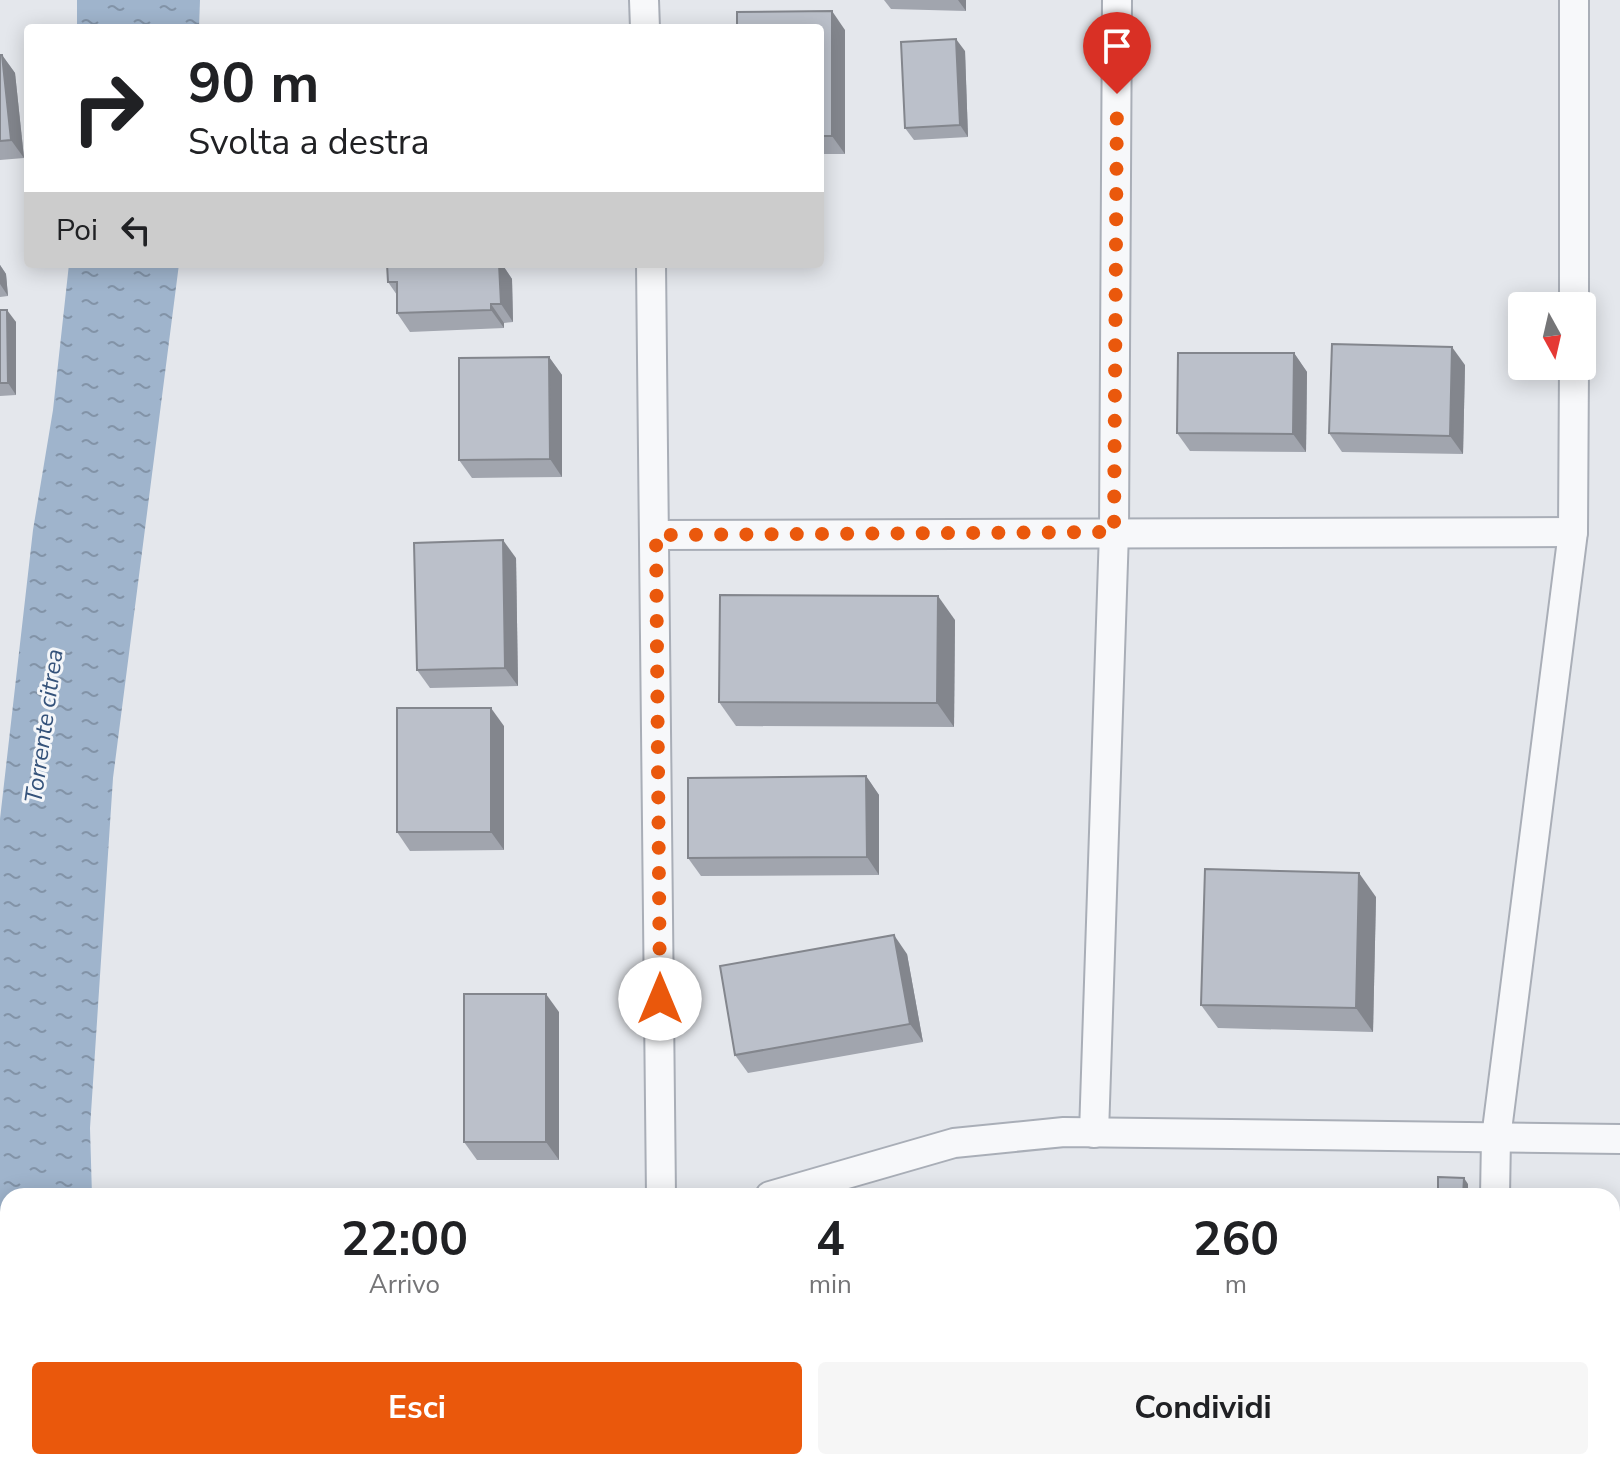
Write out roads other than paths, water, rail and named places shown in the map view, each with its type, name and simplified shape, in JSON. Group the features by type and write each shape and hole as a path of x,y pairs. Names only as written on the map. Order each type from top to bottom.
{"street":[{"path":"644,0 645,24"},
{"path":"1094,1133 1114,532 1117,0"},
{"path":"1574,0 1574,292"},
{"path":"651,268 661,1188"},
{"path":"1495,1188 1496,1138 1573,532 1574,380"},
{"path":"656,535 1573,532"},
{"path":"798,1188 954,1143 1023,1134 1620,1139"}],"water":[{"path":"77,0 200,0 199,24 77,24"},
{"name":"Torrente citrea","path":"69,268 178,268 113,778 90,1128 92,1188 0,1188 0,819 33,530 53,410"}]}
